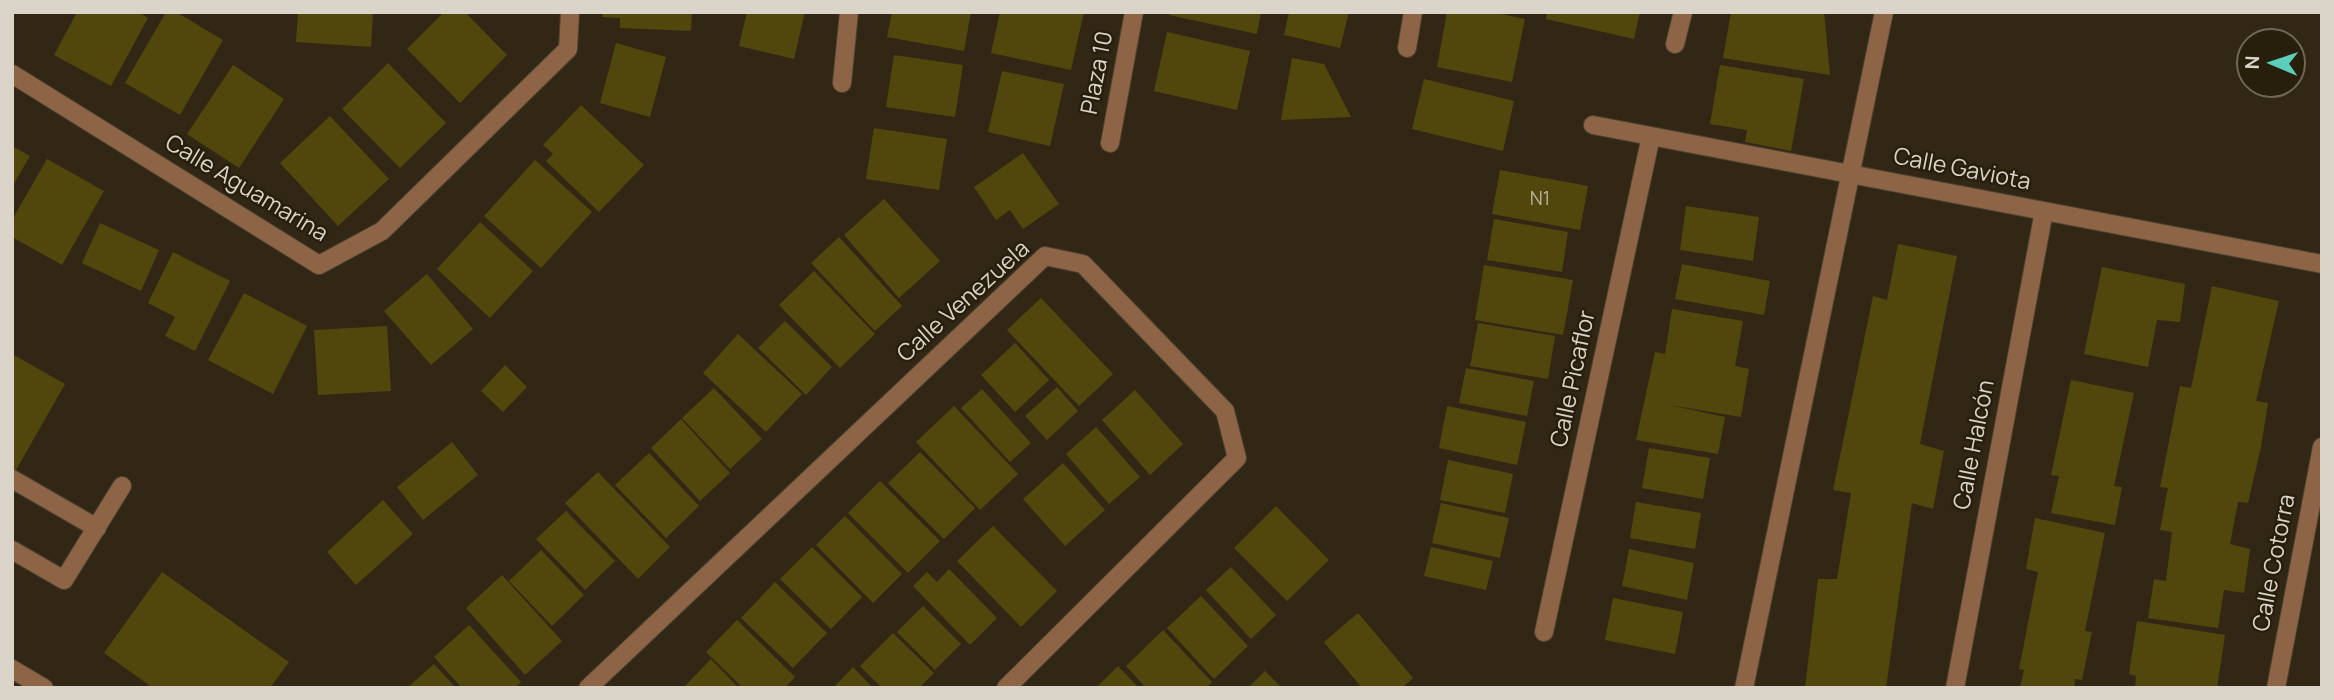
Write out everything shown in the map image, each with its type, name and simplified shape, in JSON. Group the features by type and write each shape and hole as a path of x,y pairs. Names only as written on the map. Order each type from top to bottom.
{"street":[{"name":"Calle Aguamarina","path":"12,74 320,265 382,231 568,49 570,12"},
{"path":"842,83 849,12"},
{"name":"Plaza 10","path":"1110,143 1135,12"},
{"path":"1406,48 1413,12"},
{"path":"1675,44 1683,12"},
{"path":"1744,688 1884,12"},
{"name":"Calle Gaviota","path":"1593,125 2322,264"},
{"name":"Calle Picaflor","path":"1544,632 1651,136"},
{"name":"Calle Halcón","path":"1955,688 2044,211"},
{"name":"Calle Venezuela","path":"588,688 1045,256 1083,264 1225,411 1237,458 1006,688"},
{"name":"Calle Cotorra","path":"2276,688 2322,447"},
{"path":"12,479 97,528"},
{"path":"12,550 64,580 122,486"},
{"path":"12,669 44,688"}],"building":[{"path":"77,12 138,12 148,18 111,86 54,55"},
{"path":"166,12 176,12 223,40 180,115 125,83"},
{"path":"298,12 373,12 371,47 296,42"},
{"path":"444,12 465,12 507,55 460,103 407,49"},
{"path":"603,12 692,12 691,31 620,28 620,18 602,17"},
{"path":"747,12 805,12 794,59 739,46"},
{"path":"892,12 971,12 964,51 887,37"},
{"path":"1000,12 1084,12 1071,70 991,53"},
{"path":"1169,12 1261,12 1257,34 1169,15"},
{"path":"1289,12 1349,12 1340,48 1284,35"},
{"path":"1447,12 1492,12 1525,19 1512,82 1437,67"},
{"path":"1547,12 1640,12 1634,39 1546,19"},
{"path":"1731,12 1824,12 1830,75 1723,58"},
{"path":"1167,32 1250,51 1237,110 1154,91"},
{"path":"616,43 666,57 650,117 600,103"},
{"path":"894,55 963,65 955,117 886,107"},
{"path":"1292,58 1324,64 1351,117 1281,120"},
{"path":"388,63 446,123 400,168 342,109"},
{"path":"233,65 284,99 239,168 187,134"},
{"path":"1720,65 1804,79 1791,151 1745,142 1747,130 1710,124"},
{"path":"1002,71 1064,84 1050,146 988,132"},
{"path":"1424,79 1514,101 1503,151 1412,129"},
{"path":"581,105 644,165 599,212 546,161 553,154 543,145"},
{"path":"330,116 389,179 338,226 280,163"},
{"path":"874,128 947,139 939,190 866,179"},
{"path":"12,146 30,156 12,187"},
{"path":"1023,153 1059,204 1023,229 1010,210 996,220 974,187"},
{"path":"47,159 104,191 62,265 12,237 12,220"},
{"path":"535,160 592,212 541,268 484,216"},
{"path":"1500,170 1588,186 1580,230 1492,214"},
{"path":"884,199 940,261 899,298 844,235"},
{"path":"1686,206 1759,217 1753,261 1680,250"},
{"path":"1494,219 1568,232 1562,272 1487,260"},
{"path":"480,222 533,271 490,318 437,269"},
{"path":"100,223 159,250 141,291 82,263"},
{"path":"839,237 902,306 875,331 811,263"},
{"path":"1898,244 1957,256 1920,444 1944,451 1933,509 1912,503 1886,688 1805,688 1818,579 1837,579 1851,493 1833,490 1873,296 1887,300"},
{"path":"173,252 230,281 195,351 165,336 175,317 148,303"},
{"path":"1682,264 1770,281 1764,315 1675,299"},
{"path":"1484,265 1573,280 1563,335 1475,320"},
{"path":"2102,267 2185,284 2180,322 2157,320 2148,367 2084,354"},
{"path":"814,271 875,334 840,368 779,305"},
{"path":"427,274 473,329 431,365 384,311"},
{"path":"2212,286 2279,301 2256,401 2268,403 2261,447 2248,503 2238,502 2230,544 2250,549 2244,593 2224,590 2218,628 2148,618 2154,579 2166,581 2172,532 2160,530 2168,488 2160,487 2180,386 2191,388"},
{"path":"244,293 307,326 273,394 208,360"},
{"path":"1041,298 1113,374 1079,406 1007,330"},
{"path":"1672,309 1743,321 1735,366 1749,369 1741,417 1669,405 1725,417 1718,454 1636,440 1655,352 1665,354"},
{"path":"785,321 832,367 806,395 758,348"},
{"path":"1478,323 1555,336 1548,379 1470,366"},
{"path":"387,326 391,391 318,395 314,330"},
{"path":"738,334 802,394 766,432 703,373"},
{"path":"1015,343 1049,380 1015,412 981,375"},
{"path":"12,354 65,384 12,477"},
{"path":"505,365 527,387 503,412 481,391"},
{"path":"1466,368 1534,381 1527,416 1459,403"},
{"path":"2071,380 2134,393 2114,486 2122,487 2115,525 2051,513 2059,476 2051,475"},
{"path":"1057,387 1078,411 1047,440 1025,416"},
{"path":"714,388 762,439 730,469 682,418"},
{"path":"982,389 1031,443 1010,462 961,408"},
{"path":"1135,390 1183,444 1150,475 1102,420"},
{"path":"954,406 1018,474 980,510 916,442"},
{"path":"1447,406 1526,422 1517,465 1439,448"},
{"path":"681,419 730,473 700,501 651,448"},
{"path":"1096,427 1140,477 1109,504 1066,454"},
{"path":"452,442 478,475 423,520 397,487"},
{"path":"1649,448 1710,458 1703,499 1642,488"},
{"path":"920,452 975,508 944,539 888,483"},
{"path":"649,453 699,506 666,538 615,485"},
{"path":"1448,460 1513,474 1505,513 1440,500"},
{"path":"1063,463 1105,510 1065,546 1023,499"},
{"path":"598,472 670,547 638,579 565,503"},
{"path":"880,481 940,541 908,573 848,513"},
{"path":"383,500 413,534 356,585 327,552"},
{"path":"1636,502 1701,513 1695,549 1630,538"},
{"path":"1441,503 1509,518 1500,558 1432,543"},
{"path":"1276,506 1329,560 1287,601 1234,548"},
{"path":"566,511 615,561 585,590 536,539"},
{"path":"845,516 902,574 873,603 816,545"},
{"path":"2035,518 2105,533 2085,631 2092,632 2082,680 2075,679 2074,688 2020,688 2024,670 2019,669 2038,572 2026,569"},
{"path":"993,526 1057,591 1021,627 957,561"},
{"path":"812,547 862,597 831,629 780,579"},
{"path":"1431,547 1493,561 1486,590 1424,576"},
{"path":"1629,549 1694,563 1687,600 1622,586"},
{"path":"541,550 584,595 552,626 509,581"},
{"path":"1231,567 1276,615 1251,639 1206,590"},
{"path":"949,569 997,618 970,645 913,586 927,572 937,582"},
{"path":"162,572 289,662 270,688 153,688 104,653"},
{"path":"502,575 562,641 525,675 466,608"},
{"path":"775,582 827,633 793,668 741,618"},
{"path":"1201,596 1248,646 1214,679 1167,628"},
{"path":"1613,598 1683,612 1675,654 1605,640"},
{"path":"923,606 961,644 935,670 897,632"},
{"path":"1358,613 1413,678 1402,688 1362,688 1324,642"},
{"path":"737,620 795,677 785,688 743,688 706,652"},
{"path":"2137,621 2225,635 2217,688 2135,688 2136,676 2129,674"},
{"path":"469,625 521,682 515,688 462,688 434,657"},
{"path":"1163,630 1212,682 1206,688 1146,688 1126,666"},
{"path":"893,633 934,673 919,688 882,688 860,666"},
{"path":"711,659 739,688 683,688"},
{"path":"434,664 456,688 407,688"},
{"path":"1118,666 1139,688 1096,688"},
{"path":"853,667 873,688 833,688"},
{"path":"1265,671 1282,688 1248,688"}]}
